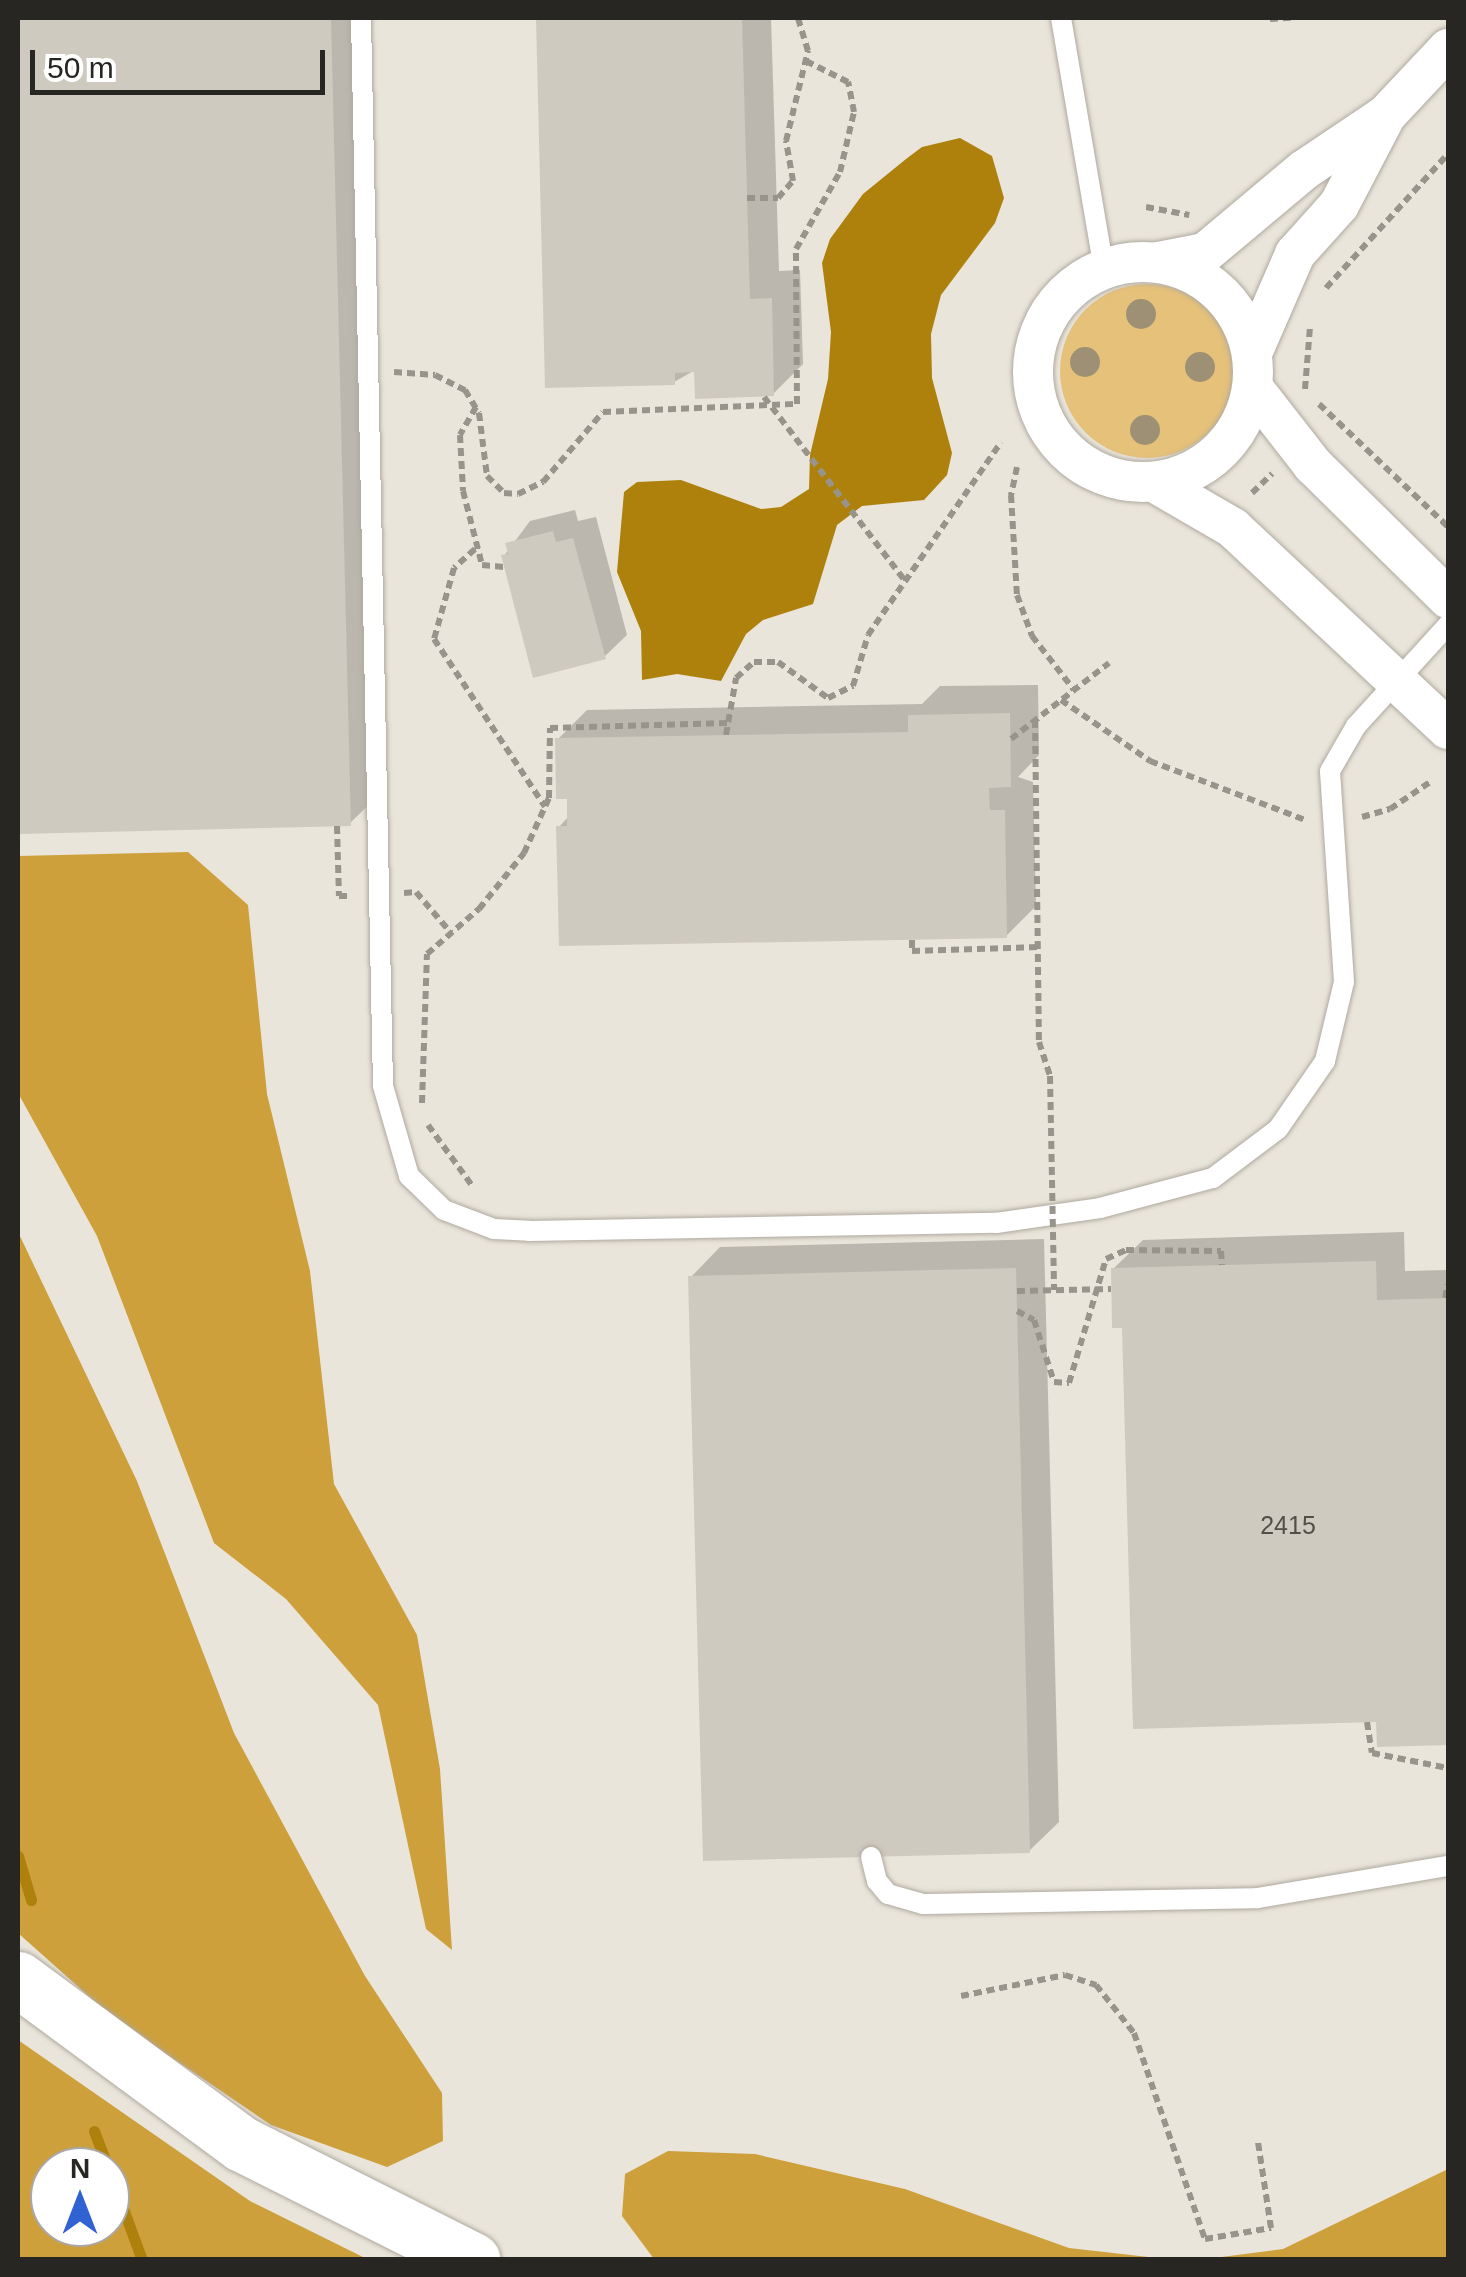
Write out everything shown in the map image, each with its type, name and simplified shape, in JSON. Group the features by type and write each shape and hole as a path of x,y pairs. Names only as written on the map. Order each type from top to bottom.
{"highway":[{"path":"18,1979 242,2144 473,2260"}],"street":[{"path":"1386,115 1339,206 1295,254 1253,370 1242,421 1222,449 1191,472 1154,482 1115,479 1080,463 1052,436 1035,401 1032,364 1041,326 1063,294 1104,269 1205,253 1304,170 1386,115 1448,50"},
{"path":"1158,262 1192,272 1220,292 1241,320 1253,370 1290,440 1448,598"},
{"path":"1154,482 1213,516 1448,729"}],"lane":[{"path":"361,18 386,1114 409,1176 429,1198 489,1228 996,1223 1100,1208 1213,1178 1278,1129 1325,1062 1344,982 1328,819 1338,751 1396,680 1448,625"},
{"path":"1061,18 1104,269"},
{"path":"871,1857 877,1882 888,1894 923,1904 1258,1898 1448,1866"}],"path":[{"path":"747,198 778,198 793,181 786,142 806,60 798,18"},
{"path":"1270,20 1292,18"},
{"path":"368,372 435,374 465,390 476,406 487,476 504,493 518,494 543,482 603,412 797,404 796,249 840,172 854,112 848,82 806,60"},
{"path":"1318,302 1448,154"},
{"path":"1213,516 1259,488 1290,440 1306,391 1313,316"},
{"path":"1306,391 1448,526"},
{"path":"764,397 906,582"},
{"path":"476,406 462,424 458,452 475,549 482,564 504,566"},
{"path":"726,735 736,678 754,662 778,662 818,695 846,693 868,635 1001,442"},
{"path":"1017,467 1011,495 1016,594 1032,636 1074,690"},
{"path":"475,549 454,568 434,639 546,807"},
{"path":"1011,739 1109,663"},
{"path":"1061,700 1150,761 1288,815 1328,819 1379,814 1430,782"},
{"path":"1035,720 1039,1042 1050,1076 1054,1290"},
{"path":"489,1228 494,1196 455,1170 426,1118 420,1092 426,958 502,882 546,807 550,728 728,723"},
{"path":"912,940 912,951 1038,947"},
{"path":"1017,1311 1034,1320 1054,1382 1068,1383 1106,1259 1126,1250 1221,1252 1222,1265"},
{"path":"1445,1298 1448,1284"},
{"path":"1016,1290 1112,1288"},
{"path":"1367,1722 1372,1754 1448,1768"},
{"path":"961,1996 1065,1975 1096,1985 1134,2033 1205,2239 1270,2228 1258,2142"}],"shaded area":[{"path":"960,138 992,156 1004,198 995,223 941,295 931,334 932,378 952,453 947,475 924,500 862,506 837,525 813,604 763,620 746,634 721,681 677,674 642,680 641,631 617,572 624,492 637,482 681,480 761,509 781,507 809,489 810,455 828,379 831,332 822,263 830,239 863,194 906,159 922,147"},
{"path":"1147,284 1180,291 1208,310 1227,338 1234,371 1227,404 1208,432 1180,451 1147,458 1114,451 1086,432 1067,404 1060,371 1067,338 1086,310 1114,291"},
{"path":"188,852 248,905 267,1094 310,1271 334,1484 417,1635 440,1769 452,1950 426,1929 378,1705 286,1599 214,1543 97,1236 18,1093 18,856"},
{"path":"18,1232 137,1481 234,1733 365,1976 442,2093 443,2141 387,2167 271,2125 112,2017 18,1933"},
{"path":"18,2040 250,2201 367,2259 18,2259"},
{"path":"668,2151 755,2154 905,2189 1069,2248 1166,2259 654,2259 622,2216 625,2174"},
{"path":"1448,2169 1448,2259 1206,2259 1283,2249"}],"building":[{"path":"18,18 331,18 351,826 20,834"},
{"path":"536,18 742,18 750,299 772,298 774,396 695,399 694,372 675,373 675,385 545,388"},
{"path":"553,531 556,542 573,538 606,659 533,678 501,555 508,554 505,543"},
{"path":"1010,713 1011,787 989,788 990,810 1005,810 1007,938 559,946 556,826 567,826 567,799 556,799 555,738 908,732 908,715"},
{"path":"1376,1261 1377,1300 1448,1298 1448,1745 1377,1747 1376,1722 1133,1729 1122,1328 1112,1328 1111,1268"},
{"path":"1016,1268 1030,1853 703,1861 688,1276"}],"waterway":[{"path":"18,1856 31,1900"},
{"path":"94,2131 100,2147"},
{"path":"130,2227 142,2260"}]}
